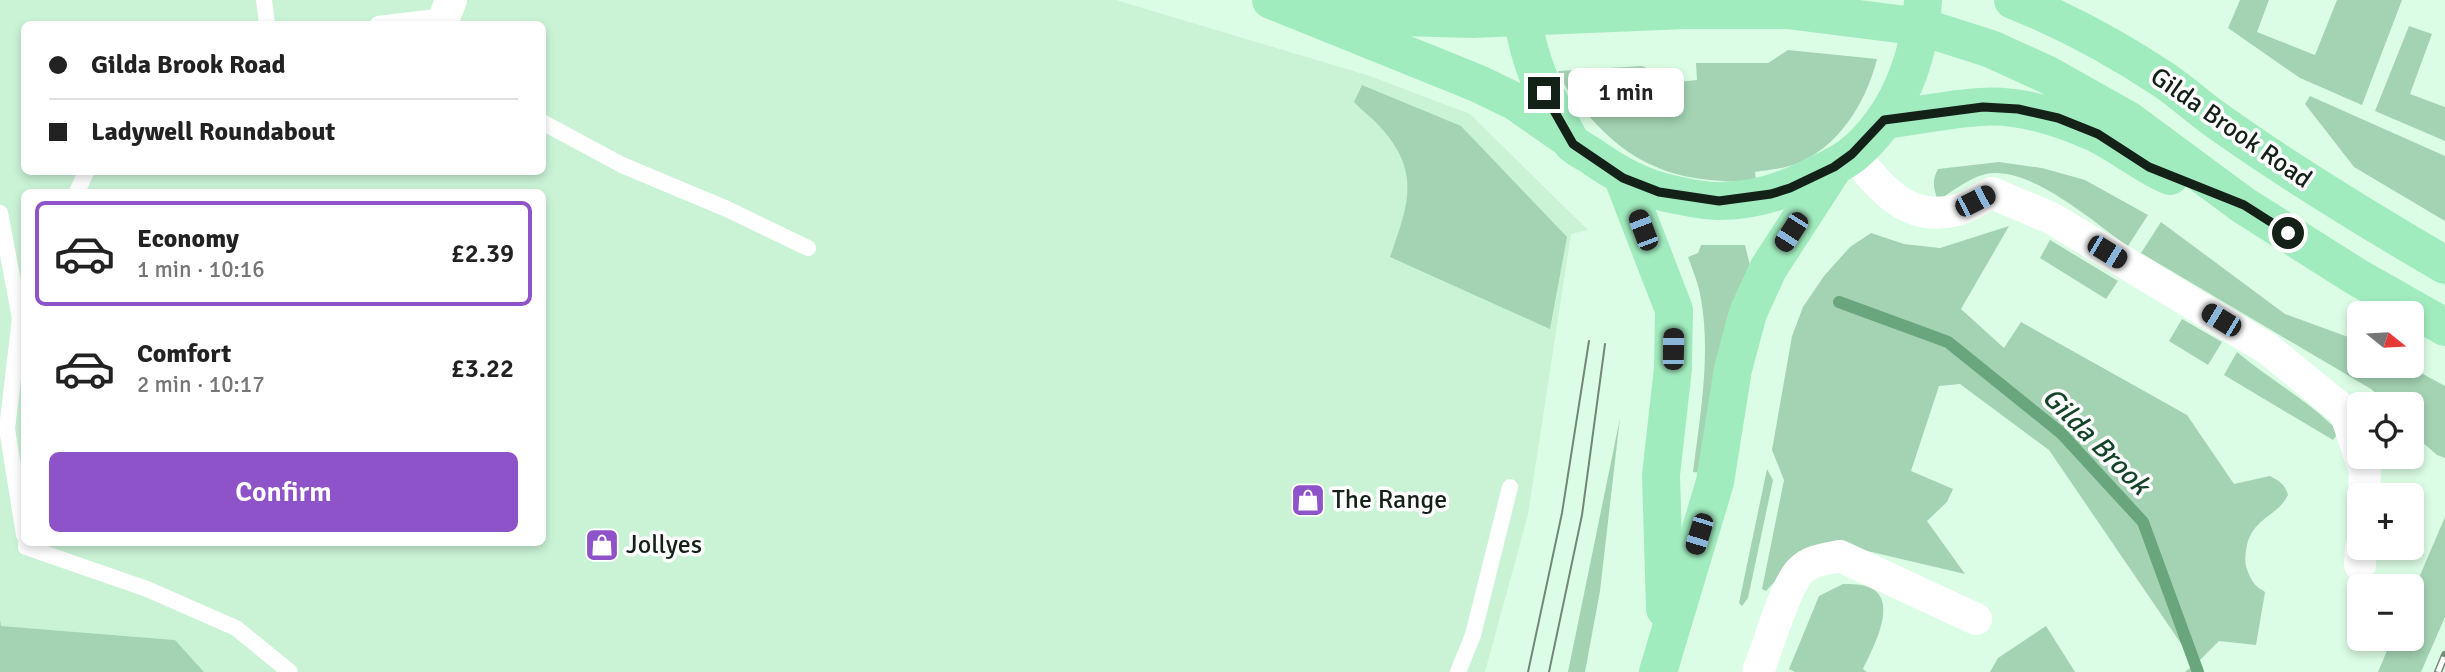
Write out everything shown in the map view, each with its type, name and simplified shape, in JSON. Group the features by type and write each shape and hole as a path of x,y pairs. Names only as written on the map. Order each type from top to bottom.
{"main road":[{"path":"1270,0 1479,83 1516,102 1623,178 1659,192 1719,201 1771,194 1790,188 1843,160"},
{"name":"Gilda Brook Road","path":"1309,0 1400,17 1474,19 1521,8 1787,9 1923,14 2048,75 2128,120 2244,205 2355,276 2445,327"},
{"name":"Gilda Brook Road","path":"2013,0 2071,26 2166,81 2269,156 2358,214 2445,265"},
{"path":"2076,0 2166,81"},
{"path":"1521,8 1527,49 1539,80 1573,144"},
{"path":"1662,655 1715,482 1734,369 1748,313 1768,269 1843,160 1884,120 1903,88 1916,54 1923,14"},
{"path":"1884,120 1983,107 2018,109 2058,118 2098,134 2149,167 2244,205"},
{"path":"1623,178 1674,310 1673,368 1661,475 1662,655"}],"street":[{"path":"1843,160 1899,203 1928,214 1958,210 1992,193 2051,218 2268,349 2345,412 2347,418"},
{"path":"1758,672 1788,588 1799,572 1816,560 1840,556 1976,619"}],"lane":[{"path":"264,0 267,21"},
{"path":"393,21 447,10"},
{"path":"546,124 622,165 727,209 808,248"},
{"path":"0,213 21,309"},
{"path":"21,322 7,429 21,517"},
{"path":"1458,672 1474,635 1510,486"},
{"path":"26,546 147,589 236,628 290,672"}],"shaded area":[{"path":"0,0 1116,0 1370,76 1470,114 1588,230 1571,234 1528,515 1485,672 204,672 175,640 0,626"},
{"path":"2240,0 2269,0 2257,32 2315,55 2337,0 2402,0 2362,105 2300,78 2228,28"},
{"path":"2409,26 2432,34 2410,94 2445,107 2445,141 2375,111"},
{"path":"1788,50 1877,59 1866,92 1836,136 1809,158 1793,165 1755,172 1756,181 1706,180 1663,170 1643,161 1606,134 1588,115 1575,100 1558,71 1642,66 1678,82 1697,80 1696,63 1768,63"},
{"path":"1362,85 1461,126 1567,237 1550,329 1390,257 1402,222 1407,176 1395,145 1379,125 1354,102"},
{"path":"2310,96 2445,156 2445,221 2354,167 2305,104"},
{"path":"1999,162 2042,168 2085,180 2148,215 2128,246 2079,210 2041,186 2022,178 1986,174 1967,181 1938,200 1934,184 1938,169"},
{"path":"2161,222 2285,314 2347,337 2347,375 2141,253"},
{"path":"2009,226 1961,309 2004,348 2021,322 2187,415 2234,484 2270,476 2287,491 2288,495 2278,508 2255,528 2247,545 2245,559 2248,572 2255,584 2265,592 2256,645 2219,641 2196,664 2204,672 2185,672 2195,664 2049,450 1960,384 1939,386 1911,471 1953,489 1947,502 1927,521 1965,574 1863,550 1795,559 1766,591 1762,589 1784,480 1772,450 1792,336 1803,307 1824,276 1850,247 1871,233 1904,244 1940,248"},
{"path":"2050,240 2118,281 2106,299 2040,258"},
{"path":"1701,245 1745,245 1752,274 1702,473 1693,472 1705,364 1704,320 1699,288 1688,257 1698,253"},
{"path":"2182,319 2222,342 2208,365 2169,341"},
{"path":"2237,352 2302,400 2339,432 2333,440 2224,375"},
{"path":"2424,375 2445,386 2445,458 2424,444 2424,392 2374,392 2352,378 2424,378"},
{"path":"1620,418 1600,591 1585,672 1568,672"},
{"path":"1767,469 1773,480 1748,598 1742,606 1739,603"},
{"path":"2445,517 2445,617 2421,672 2378,672 2387,651 2424,651 2424,574 2421,574"},
{"path":"1843,584 1871,588 1879,595 1883,604 1881,627 1863,669 1867,672 1795,672 1789,669 1819,596"},
{"path":"0,620 1,626 175,640 204,672 0,672"},
{"path":"2046,626 2075,672 1990,672 1998,658"}],"waterway":[{"name":"Gilda Brook","path":"1839,302 1948,342 2061,433 2143,522 2198,672"}],"tram line":[{"path":"1528,672 1562,513 1589,341"},
{"path":"1549,672 1582,515 1605,344"}],"railway":[{"path":"2438,672 2445,655"}],"place":[{"name":"The Range","path":"1308,500"},
{"name":"Jollyes","path":"602,545"}],"route":[{"path":"1544,93 1573,144 1623,178 1659,192 1701,200 1719,201 1771,194 1790,188 1834,167 1852,154 1884,120 1983,107 2018,109 2058,118 2098,134 2149,167 2244,205 2288,233"}]}
